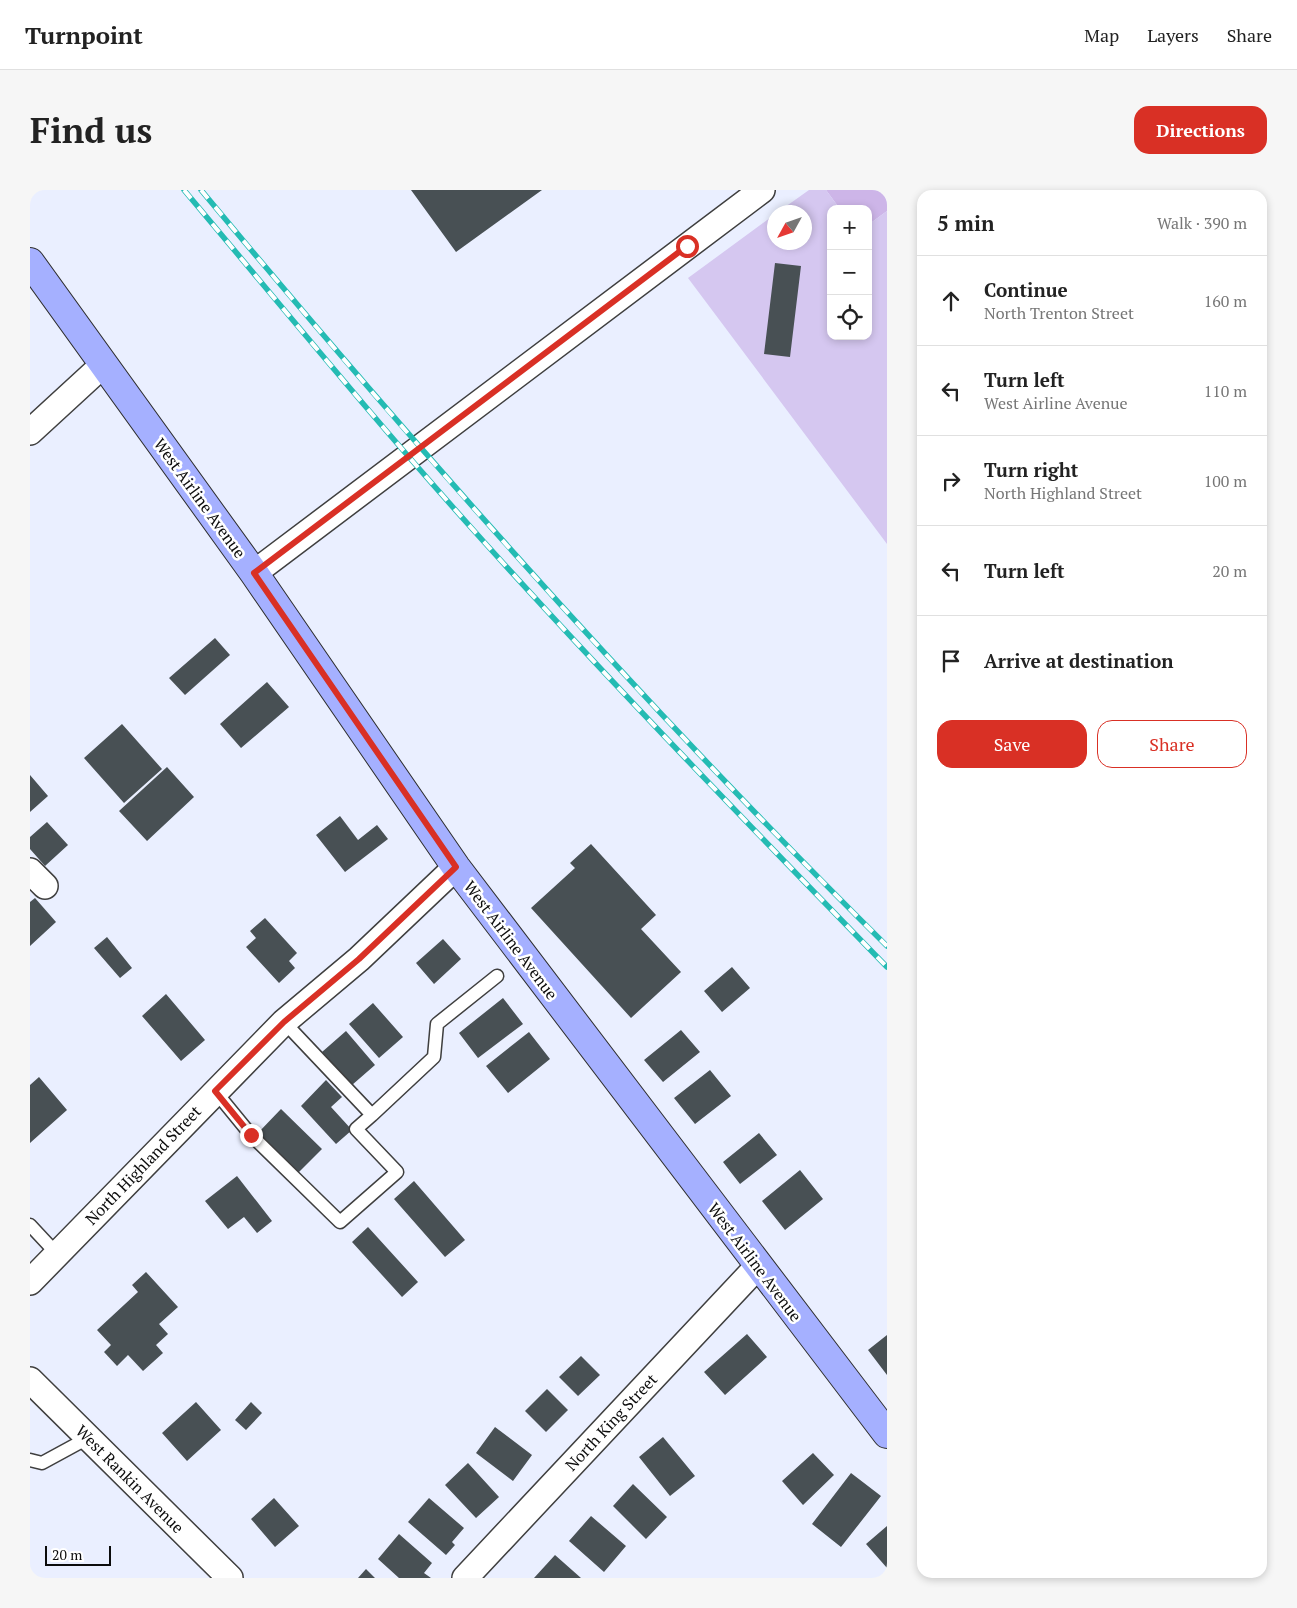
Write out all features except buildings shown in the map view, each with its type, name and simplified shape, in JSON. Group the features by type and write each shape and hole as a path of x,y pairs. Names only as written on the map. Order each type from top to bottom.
{"main road":[{"name":"West Airline Avenue","path":"30,262 254,573 456,867 887,1434"}],"street":[{"path":"254,573 762,190"},
{"path":"30,432 104,364"},
{"name":"North Highland Street","path":"30,1282 284,1022 359,959 456,867"},
{"name":"North King Street","path":"465,1578 758,1266"},
{"name":"West Rankin Avenue","path":"30,1380 230,1578"}],"lane":[{"path":"215,1091 251,1135 340,1222 397,1172 356,1130 434,1057 438,1024 497,976"},
{"path":"284,1022 372,1116"},
{"path":"30,1225 57,1254"},
{"path":"30,1460 42,1463 88,1438"}],"shaded area":[{"path":"809,190 826,190 837,205 827,205 827,340 872,340 872,222 887,211 887,544 688,278 767,220 767,250 812,250 812,205 788,205"},
{"path":"826,190 887,190 887,211 872,222 872,205 837,205"}],"railway":[{"path":"184,190 446,500 633,704 887,967"},
{"path":"201,190 366,385 535,577 708,764 887,946"}],"route":[{"path":"251,1135 215,1091 284,1022 359,959 456,867 254,573 687,246"}]}
